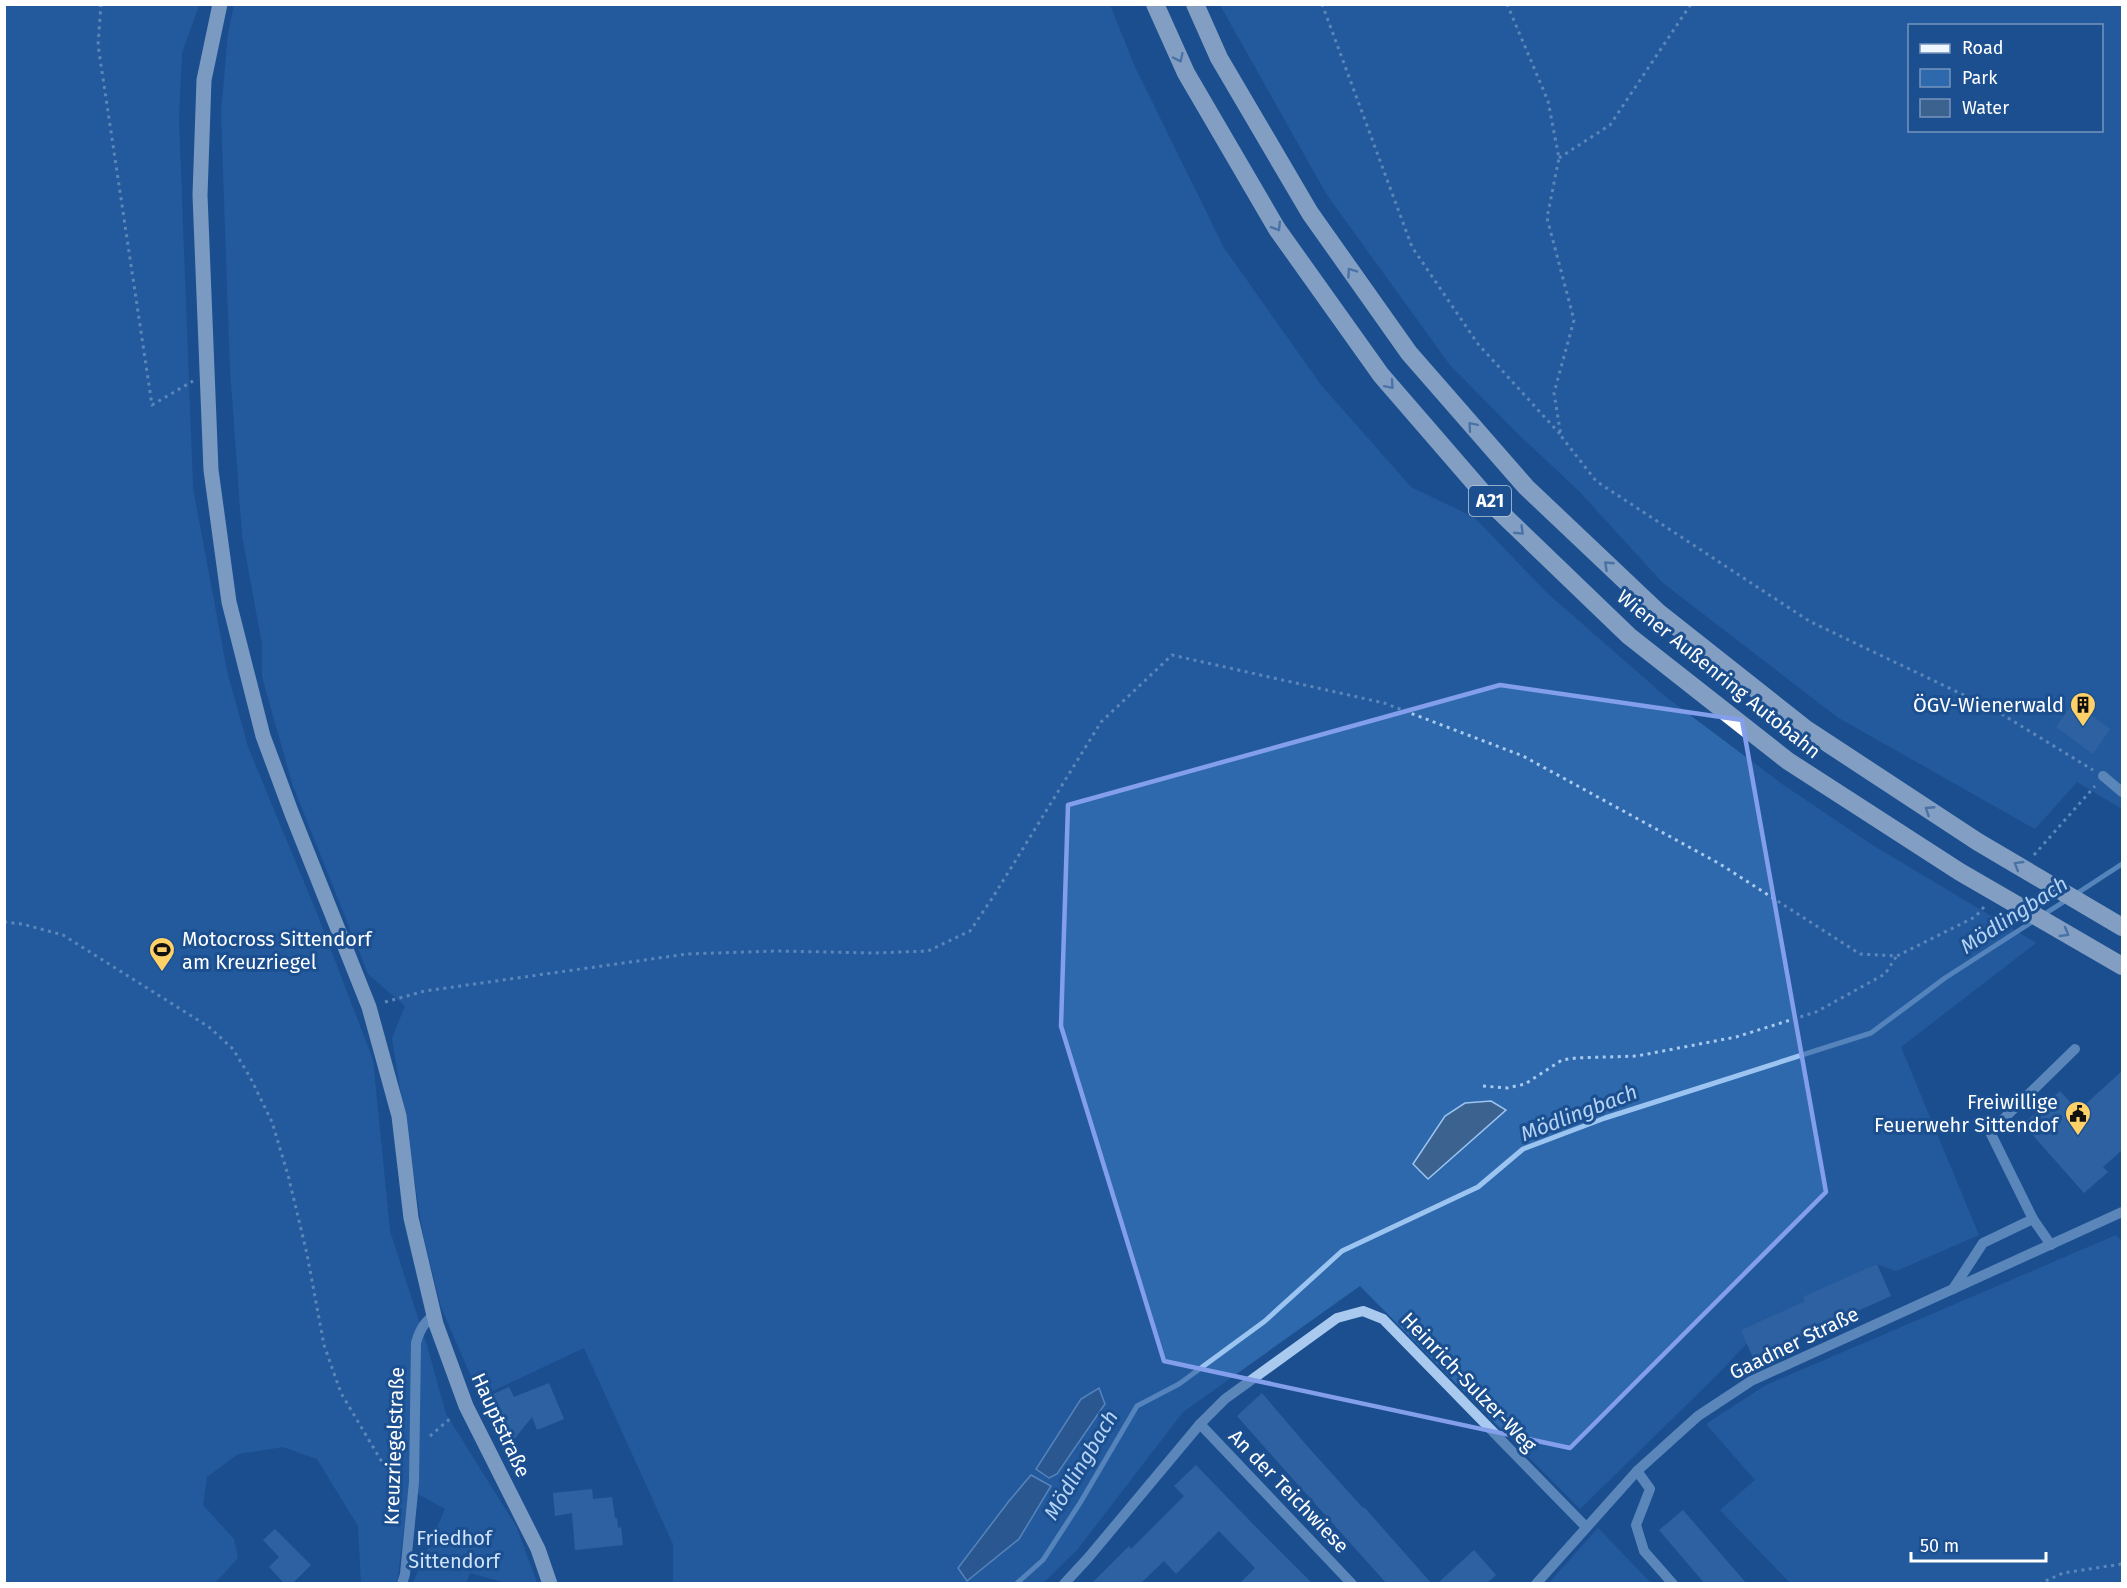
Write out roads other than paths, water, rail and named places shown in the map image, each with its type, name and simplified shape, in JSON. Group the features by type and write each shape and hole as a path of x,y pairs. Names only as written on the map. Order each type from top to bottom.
{"highway":[{"name":"Wiener Außenring Autobahn","path":"1155,4 1186,73 1277,229 1381,375 1496,508 1629,636 1788,761 1960,872 2122,966"},
{"name":"Wiener Außenring Autobahn","path":"1195,4 1219,57 1310,213 1409,353 1526,488 1658,612 1806,729 1978,842 2122,927"}],"main road":[{"name":"Hauptstraße","path":"220,4 204,80 200,195 211,470 229,602 264,736 292,814 369,1007 399,1116 411,1218 434,1316 466,1406 538,1549 550,1584"}],"street":[{"path":"2103,776 2122,792"},
{"path":"2050,1245 2033,1219 1990,1132 2074,1048"},
{"name":"Gaadner Straße","path":"1536,1584 1637,1470 1698,1416 1751,1381 2122,1212"},
{"path":"1953,1289 1983,1244 2033,1219"},
{"name":"Heinrich-Sulzer-Weg","path":"1064,1584 1200,1424 1225,1399 1337,1318 1363,1311 1383,1319 1585,1526"},
{"name":"Kreuzriegelstraße","path":"402,1584 405,1574 414,1482 416,1343 419,1332 434,1316"},
{"name":"An der Teichwiese","path":"1200,1424 1347,1582"},
{"path":"1637,1470 1650,1489 1636,1525 1644,1551 1673,1584"}],"water":[{"path":"1491,1101 1506,1110 1428,1179 1413,1164 1445,1116 1465,1103"},
{"path":"1099,1388 1105,1404 1057,1474 1049,1478 1036,1469 1081,1399"},
{"path":"1031,1475 1051,1486 1019,1539 967,1581 958,1568"}],"waterway":[{"name":"Mödlingbach","path":"2076,894 2122,864"},
{"name":"Mödlingbach","path":"2043,915 2068,899"},
{"name":"Mödlingbach","path":"1016,1584 1043,1560 1080,1503 1137,1406 1179,1384 1265,1321 1342,1251 1478,1187 1523,1149 1605,1118 1871,1033 1945,978 2035,920"}],"place":[{"name":"ÖGV-Wienerwald","path":"2083,728"},
{"name":"Motocross Sittendorf am Kreuzriegel","path":"162,973"},
{"name":"Freiwillige Feuerwehr Sittendof","path":"2078,1137"}],"park label":[{"name":"Friedhof Sittendorf","path":"454,1550"}]}
